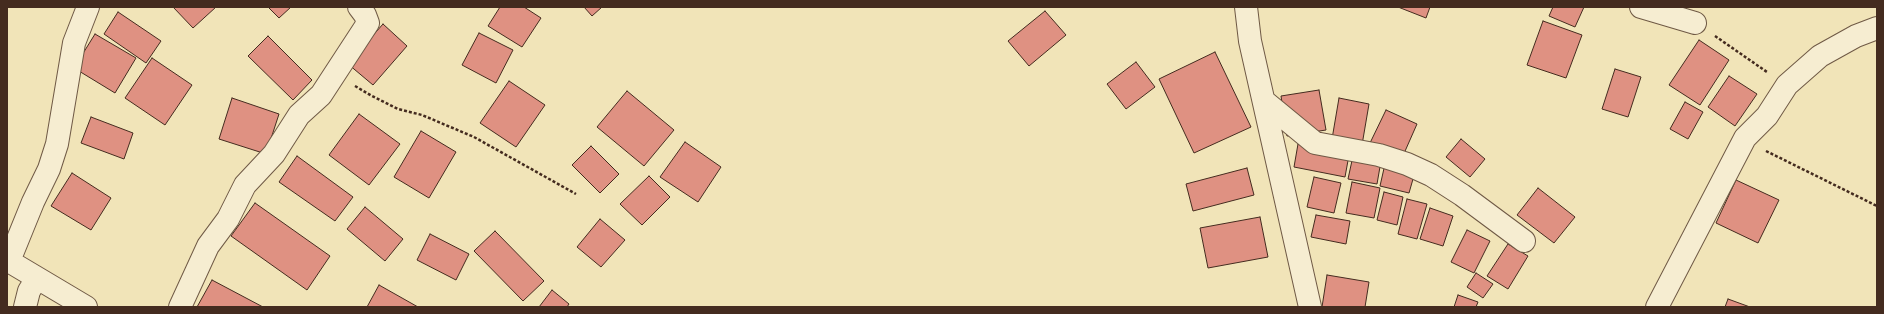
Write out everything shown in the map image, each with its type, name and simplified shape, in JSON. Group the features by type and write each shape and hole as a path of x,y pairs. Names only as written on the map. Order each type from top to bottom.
{"street":[{"path":"86,307 8,261 49,169 57,144 74,43 88,7"},
{"path":"1246,7 1250,41 1310,307"},
{"path":"1640,7 1695,23"},
{"path":"180,307 208,246 228,219 245,186 274,154 299,115 321,95 368,12"},
{"path":"1657,307 1745,138 1767,116 1787,85 1820,56 1856,36 1877,28"},
{"path":"1264,101 1314,144 1379,155 1407,164 1431,175 1462,195 1524,241"},
{"path":"25,307 29,291 36,278"}],"path":[{"path":"1695,23 1787,85"},
{"path":"332,77 357,86 372,96 398,109 422,115 474,137 576,194"},
{"path":"1745,138 1766,151 1877,206"}],"building":[{"path":"173,7 216,7 193,28"},
{"path":"268,7 291,7 279,18"},
{"path":"500,7 524,7 541,18 522,47 488,26"},
{"path":"584,7 602,7 592,16"},
{"path":"1398,7 1430,7 1426,18"},
{"path":"1553,7 1584,7 1575,27 1549,16"},
{"path":"1045,11 1066,35 1029,66 1008,41"},
{"path":"118,12 161,41 146,63 104,34"},
{"path":"1543,21 1582,35 1566,78 1527,65"},
{"path":"383,24 407,46 373,85 348,64"},
{"path":"479,33 513,50 496,83 462,65"},
{"path":"95,34 136,58 115,93 74,68"},
{"path":"268,36 312,80 293,100 248,56"},
{"path":"1699,40 1729,60 1700,105 1669,85"},
{"path":"1215,52 1251,127 1194,153 1159,79"},
{"path":"152,58 192,85 165,125 125,98"},
{"path":"1136,62 1155,87 1126,109 1107,84"},
{"path":"1615,69 1641,77 1628,117 1602,109"},
{"path":"1729,76 1757,94 1735,126 1708,107"},
{"path":"509,81 545,105 516,147 480,123"},
{"path":"1319,90 1326,130 1287,136 1281,96"},
{"path":"627,91 674,130 644,166 597,127"},
{"path":"232,98 279,114 266,154 219,139"},
{"path":"1339,98 1369,104 1362,145 1332,139"},
{"path":"1685,102 1703,112 1688,139 1670,129"},
{"path":"1386,110 1417,124 1402,158 1370,143"},
{"path":"359,114 400,144 369,185 329,155"},
{"path":"91,117 133,133 124,159 81,143"},
{"path":"421,131 456,152 429,198 394,177"},
{"path":"1461,139 1485,159 1470,177 1446,157"},
{"path":"685,142 721,167 698,202 660,177"},
{"path":"1298,144 1349,155 1345,177 1294,167"},
{"path":"591,146 619,174 600,193 572,165"},
{"path":"297,156 353,197 335,221 279,182"},
{"path":"1353,156 1381,161 1377,184 1348,179"},
{"path":"1385,164 1415,172 1409,193 1380,186"},
{"path":"1247,168 1254,195 1193,211 1186,184"},
{"path":"72,173 111,198 91,230 51,206"},
{"path":"649,176 670,197 642,225 620,204"},
{"path":"1314,177 1341,183 1334,213 1307,207"},
{"path":"1736,180 1779,200 1758,243 1716,223"},
{"path":"1352,182 1380,188 1374,218 1346,213"},
{"path":"1538,188 1575,217 1554,243 1517,215"},
{"path":"1384,192 1403,197 1397,225 1377,220"},
{"path":"1407,199 1427,204 1417,239 1398,234"},
{"path":"255,203 330,256 307,290 231,236"},
{"path":"365,207 403,239 385,261 347,229"},
{"path":"1430,208 1453,216 1443,246 1420,239"},
{"path":"1316,215 1350,221 1346,244 1311,237"},
{"path":"1260,217 1268,257 1208,268 1200,228"},
{"path":"600,219 625,240 601,267 577,247"},
{"path":"1467,230 1490,241 1474,273 1451,262"},
{"path":"495,231 544,281 523,301 474,251"},
{"path":"430,234 469,254 456,280 417,260"},
{"path":"1508,244 1528,256 1508,289 1487,276"},
{"path":"1476,273 1493,284 1483,298 1467,287"},
{"path":"1327,275 1369,282 1365,307 1322,307"},
{"path":"212,280 263,307 197,307"},
{"path":"379,285 418,307 367,307"},
{"path":"552,290 569,304 567,307 539,307"},
{"path":"1458,295 1478,302 1476,307 1454,307"},
{"path":"1728,299 1750,307 1725,307"}]}
